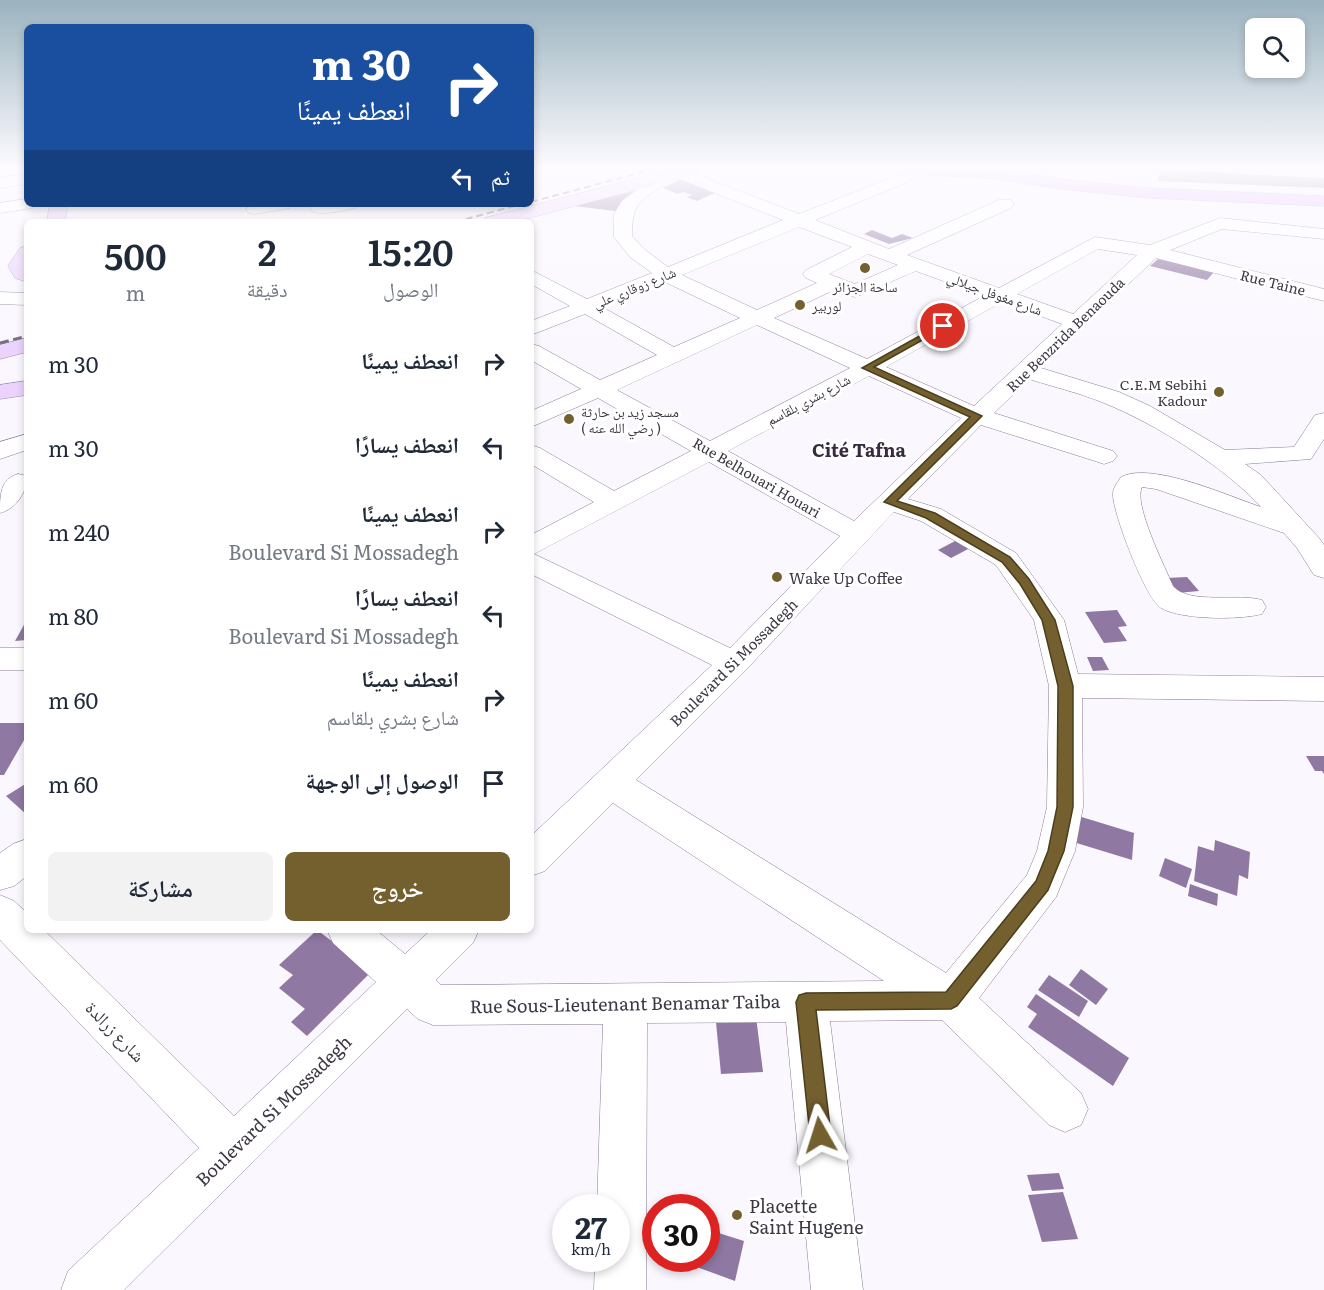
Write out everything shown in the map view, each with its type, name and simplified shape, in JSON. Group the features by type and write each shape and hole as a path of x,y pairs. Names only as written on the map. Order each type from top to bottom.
{"main road":[{"path":"12,280 18,266 17,249"},
{"path":"0,352 24,346"},
{"path":"0,392 24,388"},
{"path":"0,401 24,397"}],"street":[{"path":"623,229 623,237 637,253 666,275 755,317 977,416 1104,456"},
{"name":"شارع زوقاري علي","path":"534,327 776,229"},
{"name":"شارع مغوفل جيلالي","path":"822,229 1075,322"},
{"path":"891,255 949,229"},
{"path":"1152,251 1205,229"},
{"path":"1279,229 1324,234"},
{"name":"شارع بشري بلقاسم","path":"534,544 867,368 1095,243 1152,251"},
{"path":"867,247 813,274 851,291 858,291 916,264"},
{"name":"Rue Taine","path":"1152,251 1324,295"},
{"name":"Rue Benzrida Benaouda","path":"977,416 1152,251"},
{"path":"534,278 673,355"},
{"path":"12,280 24,295"},
{"path":"534,419 833,283"},
{"name":"Rue Belhouari Houari","path":"534,353 857,534"},
{"path":"1026,371 1111,397 1142,411 1220,458 1252,481 1294,527 1324,569"},
{"name":"Boulevard Si Mossadegh","path":"534,857 734,663 857,534 977,416"},
{"path":"1220,458 1302,453 1324,420"},
{"path":"0,451 24,442"},
{"path":"534,455 614,502"},
{"path":"0,504 20,475"},
{"path":"1251,607 1184,605 1172,601 1165,595 1159,587 1125,495 1129,485 1136,480 1146,478 1294,527"},
{"path":"889,502 930,515 1006,559 1048,620 1065,686 1065,807 1056,851 1042,885 951,1000"},
{"path":"534,563 734,663"},
{"path":"0,659 24,659"},
{"path":"1065,686 1324,689"},
{"path":"611,783 951,1000 1065,1109"},
{"path":"0,874 24,857"},
{"name":"شارع زرالدة","path":"0,913 232,1149"},
{"name":"Rue Sous-Lieutenant Benamar Taiba","path":"350,933 433,1005 951,1000"},
{"name":"Boulevard Si Mossadegh","path":"87,1290 456,933"},
{"path":"806,1002 837,1290"},
{"path":"620,1290 625,1003"}],"building":[{"path":"872,230 892,238 902,234 913,238 889,244 864,234"},
{"path":"1158,259 1214,272 1207,280 1150,266"},
{"path":"957,540 970,548 951,558 938,550"},
{"path":"1187,577 1199,591 1177,593 1166,578"},
{"path":"1117,610 1127,626 1118,627 1127,641 1104,643 1085,612"},
{"path":"24,625 24,640 15,641"},
{"path":"1087,657 1102,657 1109,670 1093,671"},
{"path":"0,723 24,723 24,740 4,775 0,775"},
{"path":"1306,756 1324,756 1324,774 1322,771 1315,771"},
{"path":"24,785 24,812 6,796"},
{"path":"1075,815 1134,833 1132,860 1070,841"},
{"path":"1215,840 1250,852 1248,879 1239,875 1237,896 1194,881 1198,846 1214,851"},
{"path":"1165,858 1192,869 1186,888 1159,876"},
{"path":"1190,884 1218,894 1217,906 1188,896"},
{"path":"314,933 321,933 372,971 307,1036 291,1022 305,1009 279,988 293,975 279,965"},
{"path":"1081,969 1108,989 1096,1005 1069,985"},
{"path":"1049,975 1088,1001 1079,1017 1038,990"},
{"path":"1036,994 1129,1058 1113,1086 1028,1027 1037,1014 1027,1007"},
{"path":"755,1009 763,1072 721,1074 715,1012"},
{"path":"1059,1173 1064,1189 1032,1191 1027,1175"},
{"path":"1063,1192 1078,1239 1042,1242 1028,1195"},
{"path":"720,1233 744,1241 735,1281 710,1272 720,1272"}],"railway":[{"path":"0,343 24,337"}],"place":[{"name":"ساحة الجزائر","path":"865,268"},
{"name":"لوربير","path":"800,305"},
{"name":"C.E.M Sebihi Kadour","path":"1219,392"},
{"name":"مسجد زيد بن حارثة ( رضي الله عنه )","path":"569,419"},
{"name":"Wake Up Coffee","path":"777,577"},
{"name":"Placette Saint Hugene","path":"737,1215"}],"district":[{"name":"Cité Tafna","path":"859,449"}],"route":[{"path":"820,1135 806,1002 951,1000 1042,885 1056,851 1065,807 1065,686 1048,620 1006,559 930,515 889,502 977,416 867,368 943,326"}]}
